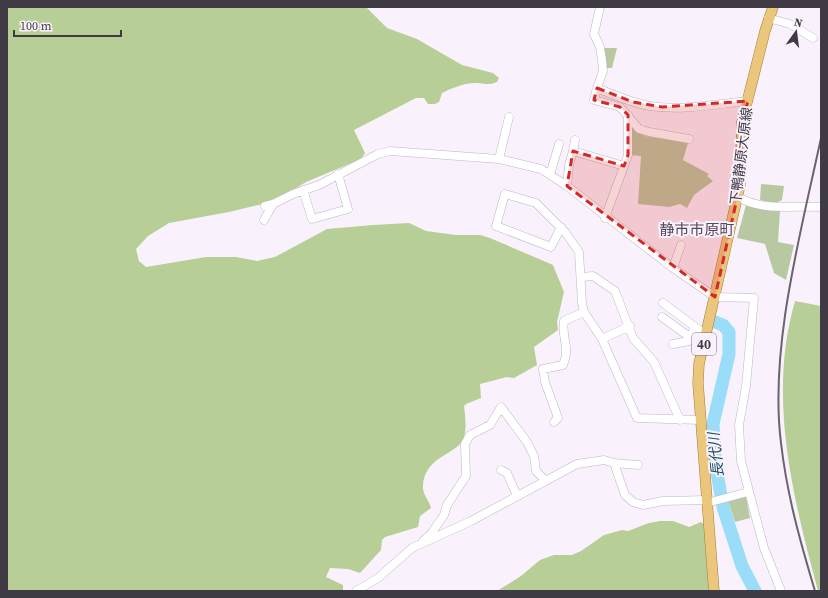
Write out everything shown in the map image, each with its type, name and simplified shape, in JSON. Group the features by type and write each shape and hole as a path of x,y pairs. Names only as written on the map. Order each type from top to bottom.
{"main road":[{"name":"下鴨静原大原線","path":"714,591 709,501 698,383 699,364 738,197 740,185 742,122 768,18 773,7"}],"street":[{"path":"600,7 594,34 600,47 603,71 594,100 620,107 639,129 689,138"},
{"path":"768,18 790,24 813,38"},
{"path":"597,88 633,102 662,107 695,106 748,101"},
{"path":"605,218 628,155 628,115"},
{"path":"499,159 510,117"},
{"path":"567,186 575,140"},
{"path":"550,175 559,144"},
{"path":"264,220 269,205 303,190 319,185 378,154 390,151 499,159 541,169 567,186 605,218 715,297 754,298 746,386 739,425 741,461 764,548 781,591"},
{"path":"573,151 624,166"},
{"path":"303,190 312,219 348,209 338,174"},
{"path":"561,227 551,247 496,226 505,194 536,203 561,227 579,252 582,303 584,312 602,339 637,418 701,420"},
{"path":"738,197 750,204 775,208 821,207"},
{"path":"673,268 681,245"},
{"path":"581,277 594,276 615,291 630,326 633,338 654,362 680,420"},
{"path":"663,303 706,335"},
{"path":"554,422 558,418 544,382 543,369 563,364 568,355 562,328 564,321 584,312"},
{"path":"662,317 691,338"},
{"path":"602,339 630,326"},
{"path":"666,329 675,326"},
{"path":"673,344 689,341 695,327"},
{"path":"418,545 431,534 466,476 465,444 470,435 490,425 501,407 527,442 534,456 536,471 546,481"},
{"path":"356,591 378,578 412,548 471,522 577,464 604,460 638,465"},
{"path":"614,462 625,495 633,502 643,505 663,501 709,501 748,492"},
{"path":"501,470 507,473 517,496"}],"highlighted area":[{"path":"597,88 633,102 662,107 748,101 742,122 740,185 715,297 567,186 573,151 624,166 628,155 628,115 620,107 594,100"}],"green space":[{"path":"7,7 366,7 387,28 417,39 462,65 493,73 499,78 497,82 491,84 472,83 454,88 442,93 439,102 435,104 428,104 424,98 416,98 354,130 365,153 361,159 306,182 275,201 229,212 169,223 148,236 136,249 139,261 146,267 206,257 236,257 257,261 275,257 327,229 409,223 426,231 456,235 480,235 553,265 564,292 557,322 558,330 534,347 537,365 514,378 507,377 480,384 481,398 464,406 466,421 464,437 461,443 436,461 425,475 423,488 431,508 420,516 418,527 385,537 382,540 381,550 360,573 348,569 330,568 326,577 343,585 343,591 7,591"},
{"path":"604,48 617,48 612,68 607,68"},
{"path":"630,126 645,136 688,143 683,160 709,174 707,176 713,181 694,195 687,208 680,204 669,207 638,204 641,156 630,155"},
{"path":"761,184 784,186 782,200 776,203 760,200"},
{"path":"746,205 780,210 778,242 794,245 786,280 774,273 765,244 737,238"},
{"path":"795,301 821,306 821,591 818,591 792,484 783,411 783,374 787,337"},
{"path":"746,496 750,518 735,522 728,501"},
{"path":"673,521 689,527 701,522 705,525 710,591 497,591 521,576 540,560 554,555 572,555 581,551 604,535 622,530 628,531 649,523"}],"waterway":[{"name":"長代川","path":"715,322 723,325 729,332 729,354 713,424 715,461 723,507 742,566 755,591"}],"railway":[{"path":"815,591 790,499 781,443 778,406 779,368 789,290 821,138"}],"district":[{"name":"静市市原町","path":"697,230"}]}
